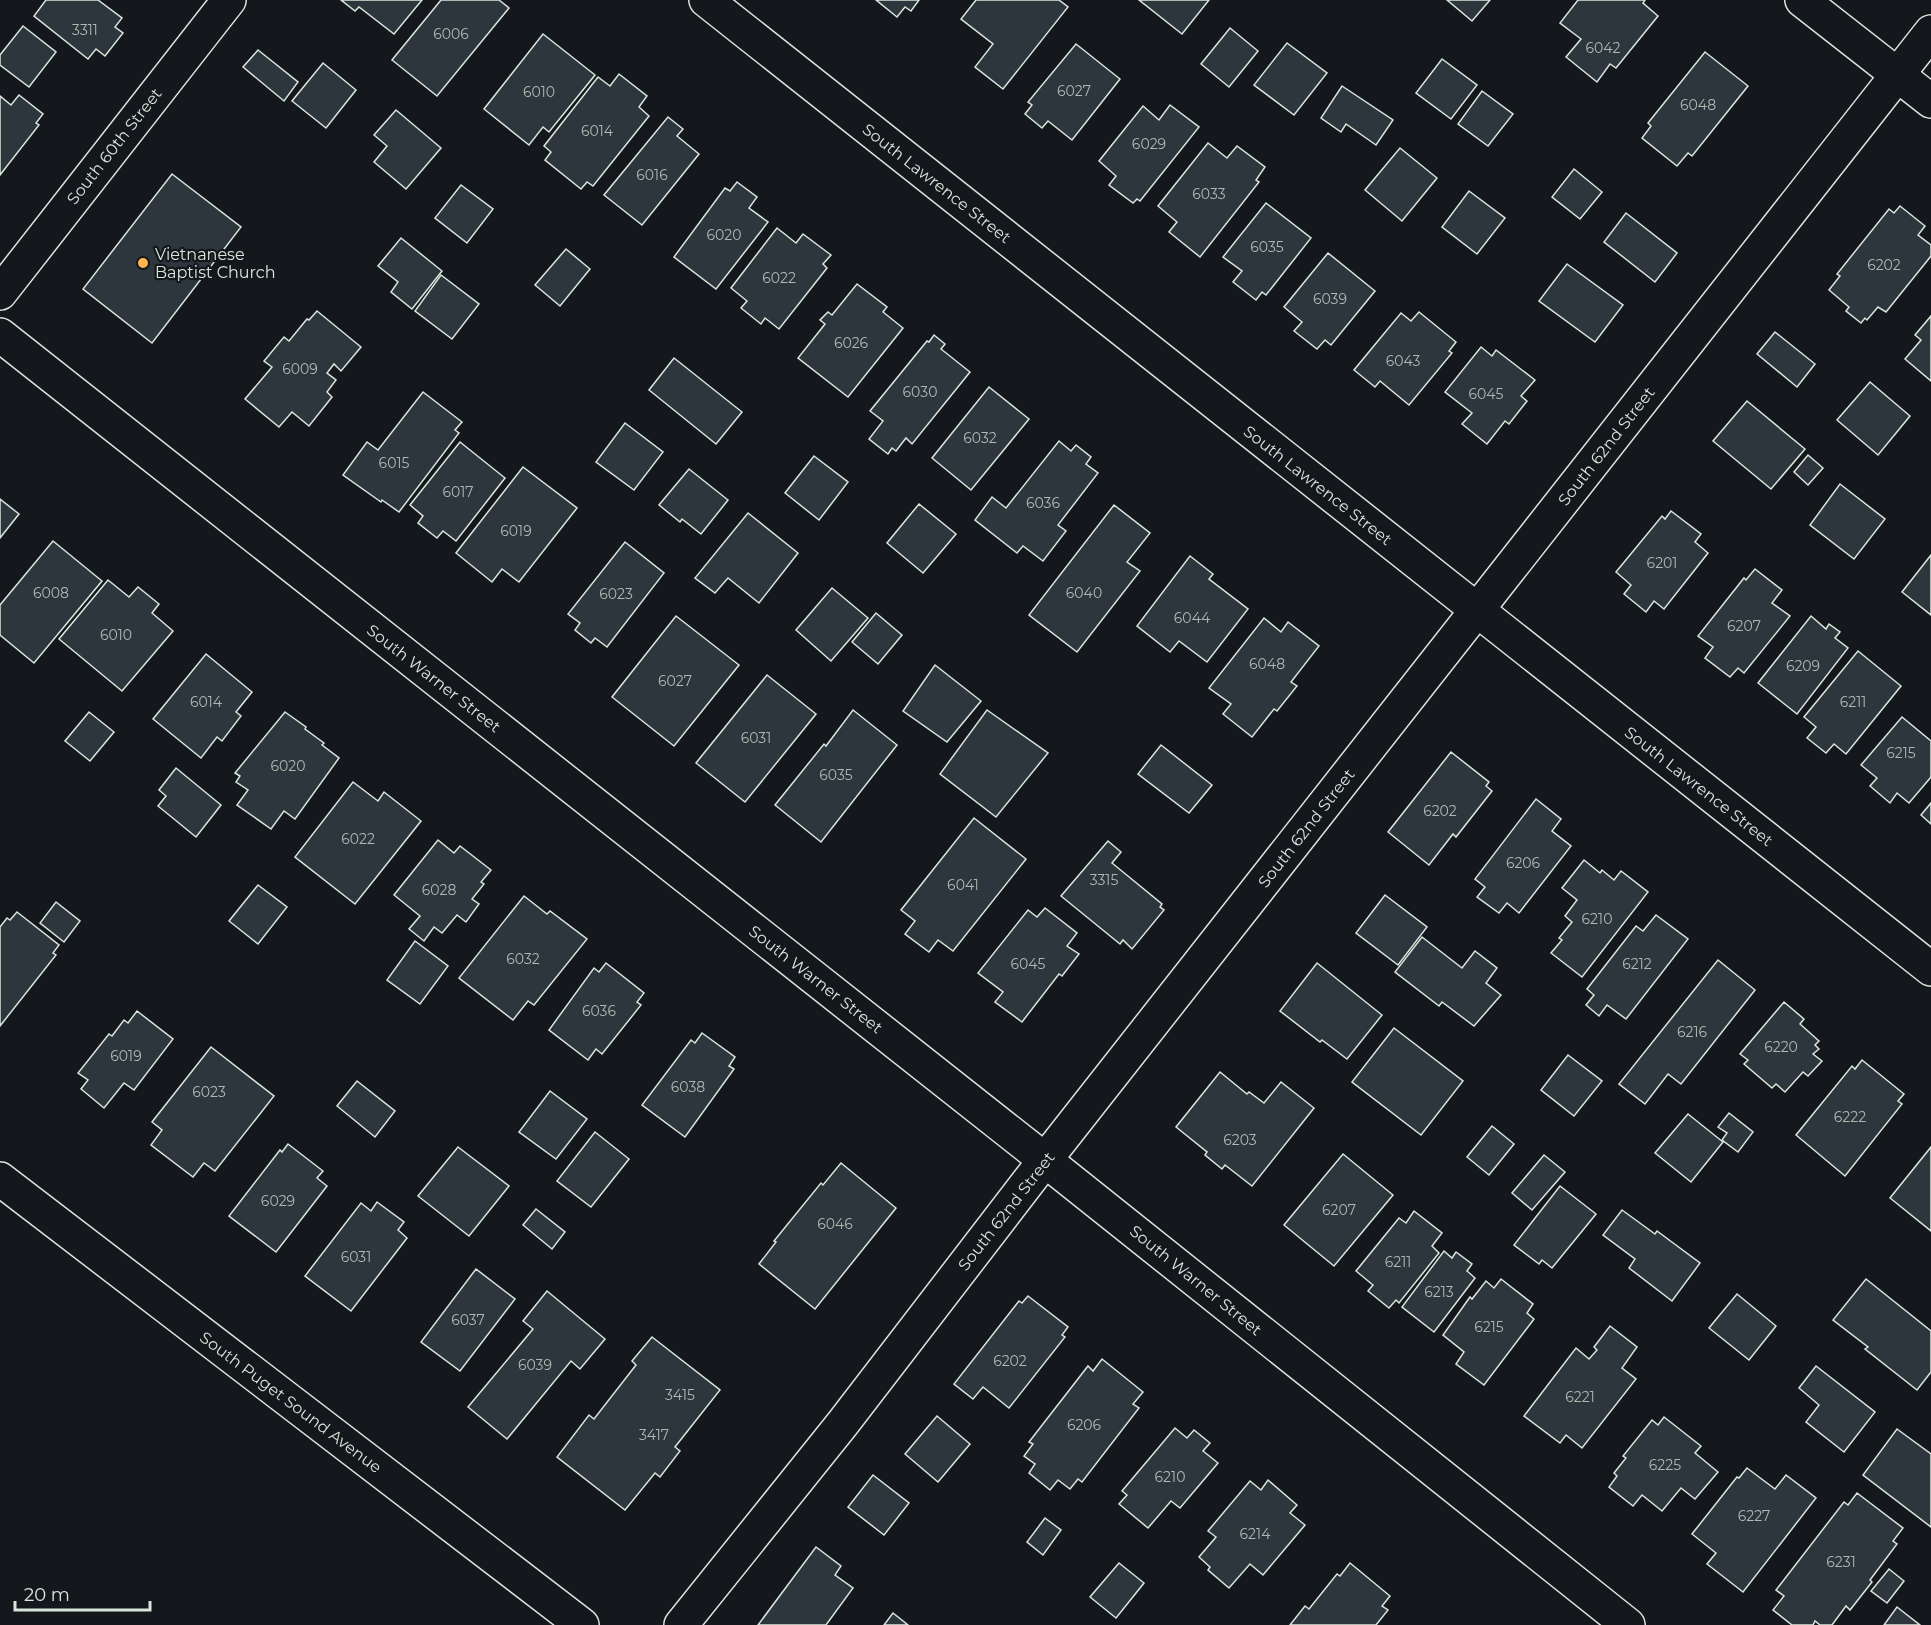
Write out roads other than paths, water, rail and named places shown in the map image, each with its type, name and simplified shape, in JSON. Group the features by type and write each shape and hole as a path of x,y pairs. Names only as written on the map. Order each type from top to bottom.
{"street":[{"name":"South 60th Street","path":"0,293 229,0"},
{"name":"South Lawrence Street","path":"706,0 1931,969"},
{"path":"1802,0 1931,101"},
{"name":"South 62nd Street","path":"681,1625 843,1423 1045,1160 1931,32"},
{"name":"South Warner Street","path":"0,336 1045,1160 1628,1625"},
{"name":"South Puget Sound Avenue","path":"0,1179 582,1625"}],"place":[{"name":"Vietnanese Baptist Church","path":"143,263"}]}
